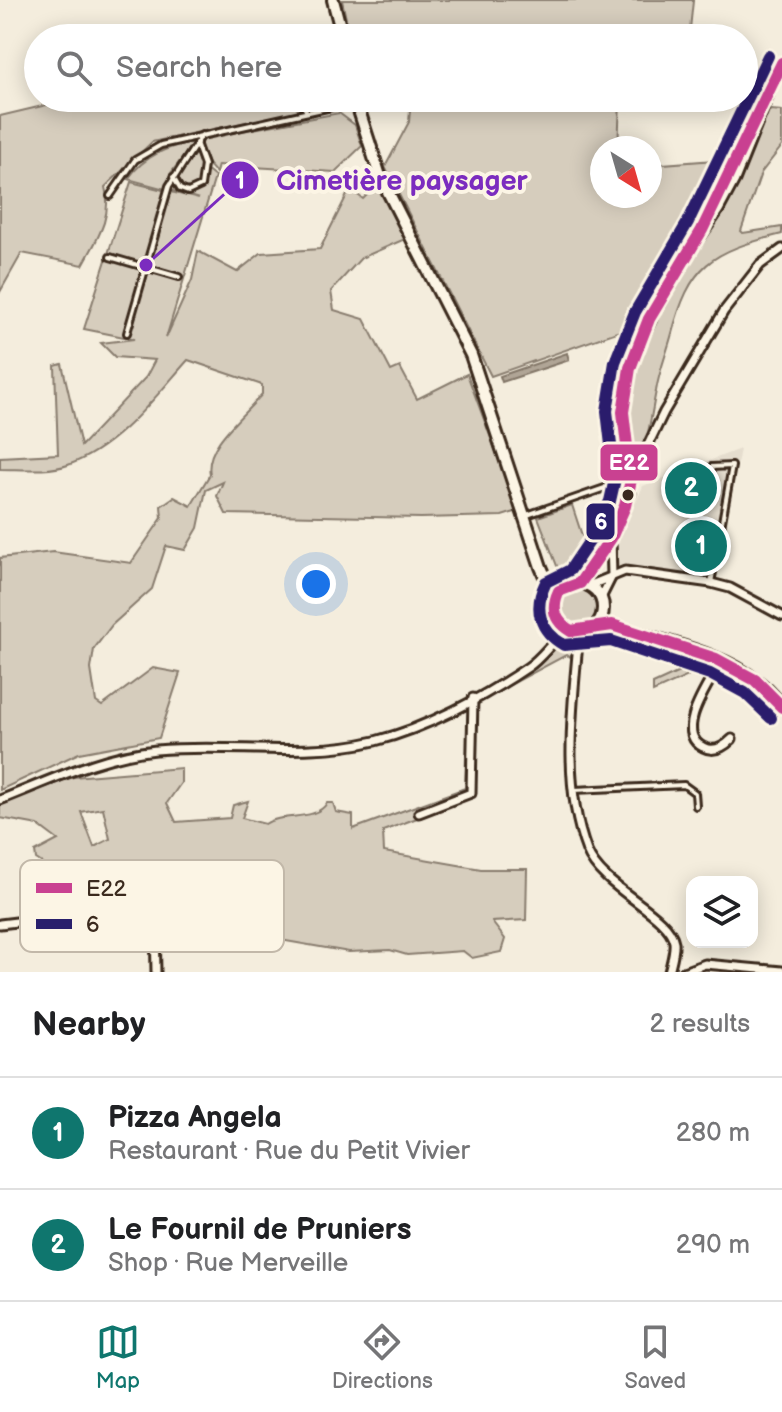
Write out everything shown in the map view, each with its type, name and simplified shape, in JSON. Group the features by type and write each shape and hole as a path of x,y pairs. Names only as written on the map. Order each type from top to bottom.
{"street":[{"path":"333,0 339,24"},
{"path":"596,625 602,611 601,598 612,576 611,538 631,493 623,412 630,368 654,308 702,230 782,63"},
{"path":"360,112 380,176 471,355 541,567 555,599 553,610 569,628 574,790 582,834 591,860 622,894 666,926 674,944 669,972"},
{"path":"631,480 668,405 724,311 760,265 782,249"},
{"path":"547,575 579,581 625,571 711,583 730,588 782,616"},
{"path":"579,581 601,598"},
{"path":"555,599 579,581"},
{"path":"602,611 612,625"},
{"path":"0,800 129,754 207,748 329,749 375,741 429,721 527,668 543,655 555,638 569,628 612,625 721,661 755,680 782,707"},
{"path":"721,661 694,709 691,725 693,736 703,747 719,749 732,739"},
{"path":"419,813 471,793 473,698"},
{"path":"0,924 20,922"},
{"path":"156,952 156,972"},
{"path":"683,972 705,964 782,971"}],"lane":[{"path":"758,97 766,97"},
{"path":"110,196 117,180 135,160 161,145 307,112"},
{"path":"127,333 173,177 202,135"},
{"path":"173,177 180,189 188,192 201,186 204,165 196,143"},
{"path":"110,257 179,277"},
{"path":"711,467 732,466 711,583"},
{"path":"526,516 631,480"},
{"path":"579,581 611,538"},
{"path":"579,581 589,570"},
{"path":"574,790 684,785 695,793 696,806"}],"shaded area":[{"path":"342,0 693,0 691,24 347,24"},
{"path":"24,110 295,112 152,142 105,187 105,218 83,265 22,253 0,292 0,116"},
{"path":"771,110 782,111 782,146 761,173 741,231 782,227 782,234 720,255 695,277 678,312 659,377 645,444 638,461 632,463 628,426 631,392 649,331 681,273 733,191 765,114"},
{"path":"410,112 620,112 619,136 590,136 590,208 662,208 662,164 729,159 637,325 491,376 385,167 409,122"},
{"path":"339,113 355,125 362,146 335,172 218,165 216,173 208,164 201,146 204,138"},
{"path":"195,141 171,173 165,189 128,179 141,164 157,153"},
{"path":"195,151 200,165 200,179 197,188 187,190 178,180"},
{"path":"205,169 215,177 166,338 192,280 198,251 237,272 261,253 320,249 350,189 363,199 378,184 405,239 361,258 331,291 334,310 364,319 391,371 400,367 417,399 467,374 518,511 502,516 421,518 226,514 217,496 223,482 206,490 198,528 185,550 166,546 152,589 112,625 94,649 91,669 96,702 102,706 153,668 180,673 159,738 79,753 0,790 0,558 53,552 131,563 162,518 161,506 174,497 191,506 210,474 213,452 219,442 262,394 262,385 188,360 134,420 86,457 52,469 0,469 0,457 58,454 55,366 62,364 81,446 146,377 155,360 115,357 101,343 134,339 84,329 131,182 199,199 170,190 172,184 181,192 199,191 203,186"},
{"path":"567,353 569,360 502,382 500,376"},
{"path":"740,449 715,578 616,565 616,547 643,486"},
{"path":"572,505 589,557 580,567 571,566 559,571 538,517"},
{"path":"577,589 591,594 596,608 591,622 577,627 563,622 558,608 563,594"},
{"path":"569,639 571,657 566,655 480,701 481,697 538,663 559,643"},
{"path":"701,662 707,675 699,671 653,692 653,684"},
{"path":"466,756 469,790 416,812 417,818 383,831 384,852 481,869 527,869 526,920 492,922 505,939 501,952 472,958 463,951 407,955 390,950 349,952 284,941 284,860 38,860 35,852 58,840 38,825 0,818 0,804 73,777 181,768 181,783 167,803 176,822 230,818 233,805 248,801 242,818 265,824 281,818 315,813 327,803 333,803 336,812 353,815 353,829 465,788","holes":["103,808 110,839 94,847 81,812"]}],"transit line":[{"name":"6","path":"758,77 768,56"},
{"name":"E22","path":"782,63 702,230 649,319 630,368 623,412 631,480 625,506 611,538 580,583 559,591 555,603 558,618 571,631 612,625 716,659 755,680 782,707"},
{"name":"6","path":"741,112 688,222 635,312 615,362 607,411 615,479 610,501 597,530 570,570 546,582 539,610 544,626 564,645 611,641 710,674 745,693 771,718"}],"place":[{"name":"Cimetière paysager","path":"146,265"},
{"name":"Le Fournil de Pruniers","path":"691,488"},
{"name":"Pizza Angela","path":"701,546"}]}
